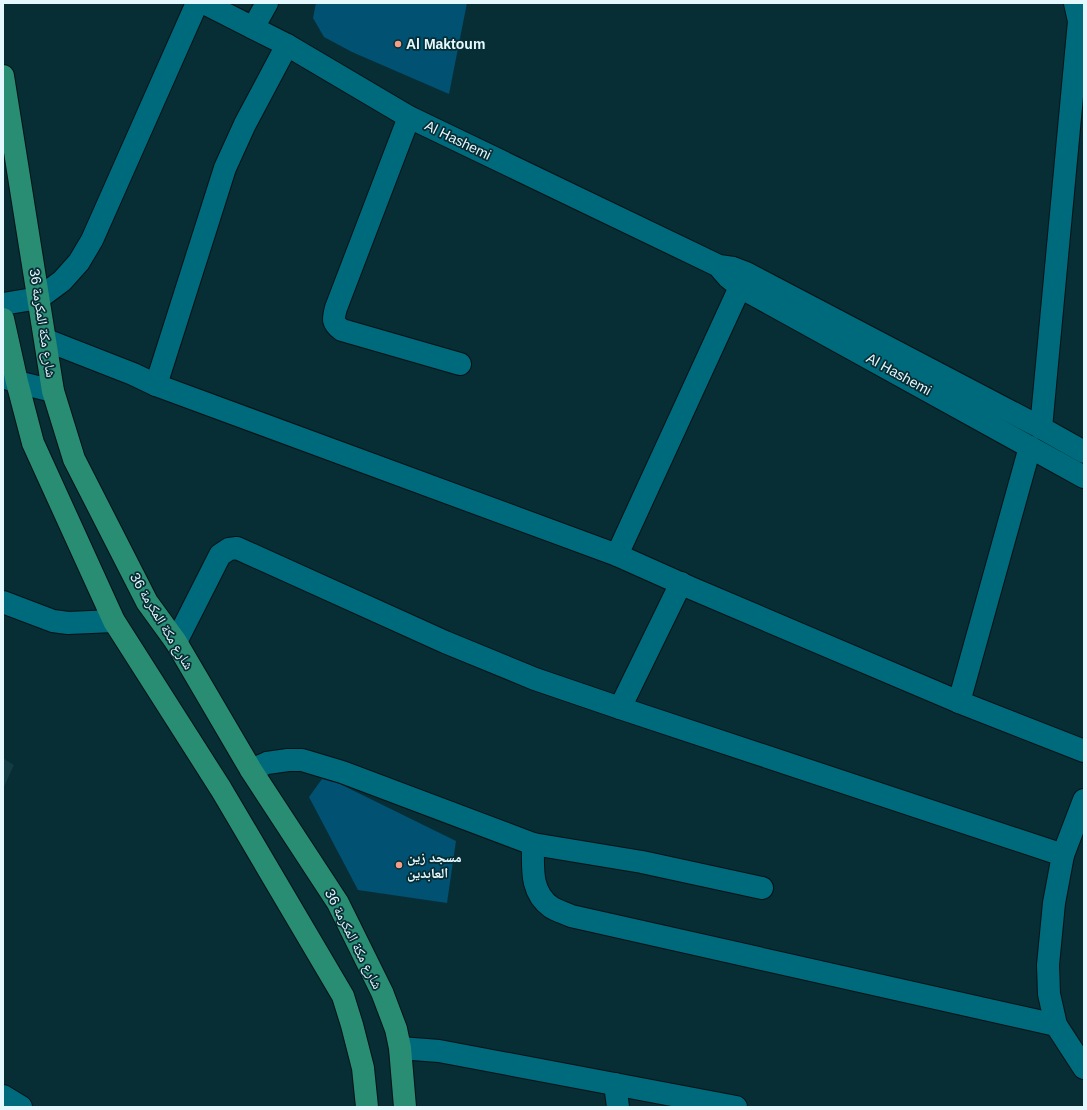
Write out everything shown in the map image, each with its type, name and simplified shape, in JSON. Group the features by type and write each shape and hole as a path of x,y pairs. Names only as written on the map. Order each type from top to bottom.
{"main road":[{"name":"شارع مكة المكرمة 36","path":"3,76 53,391 74,459 147,602 176,642 251,770 338,902 382,992 396,1029 400,1048 405,1107"},
{"path":"3,320 10,379 33,443 114,621 221,789 343,996 352,1024 362,1068 367,1107"}],"street":[{"path":"3,304 39,298 62,281 79,262 92,240 197,3"},
{"name":"Al Hashemi","path":"204,3 287,45 409,117 719,266 733,268 746,273 1036,437 1084,477"},
{"path":"253,28 267,3"},
{"path":"958,702 1036,437 1079,21 1075,3"},
{"path":"156,385 225,168 245,124 287,45"},
{"path":"409,117 336,308 334,320 336,326 342,330 460,364"},
{"name":"Al Hashemi","path":"719,266 728,277 740,287 1036,437 1084,452"},
{"path":"616,554 740,287"},
{"path":"46,340 133,374 156,385 616,554 958,702 1084,751"},
{"path":"10,379 53,391"},
{"path":"176,642 220,555 229,549 237,548 445,642 536,679 1063,855"},
{"path":"620,708 681,583"},
{"path":"3,602 53,622 68,623 114,621"},
{"path":"251,770 267,763 302,760 342,772 533,844 642,862 762,888"},
{"path":"1084,800 1063,855 1054,903 1048,965 1049,994 1056,1025 1078,1049 1084,1068"},
{"path":"533,844 533,872 539,895 552,908 571,916 1056,1025"},
{"path":"400,1048 439,1051 736,1107"},
{"path":"615,1084 618,1107"},
{"path":"3,1096 21,1107"}],"shaded area":[{"path":"3,758 14,765 3,789"}],"building":[{"name":"Al Maktoum","path":"316,3 467,3 449,94 352,52 324,37 313,18"},
{"name":"مسجد زين العابدين","path":"322,779 340,784 456,841 447,903 358,890 309,797"}],"place":[{"name":"Al Maktoum","path":"398,44"},
{"name":"مسجد زين العابدين","path":"399,865"}]}
